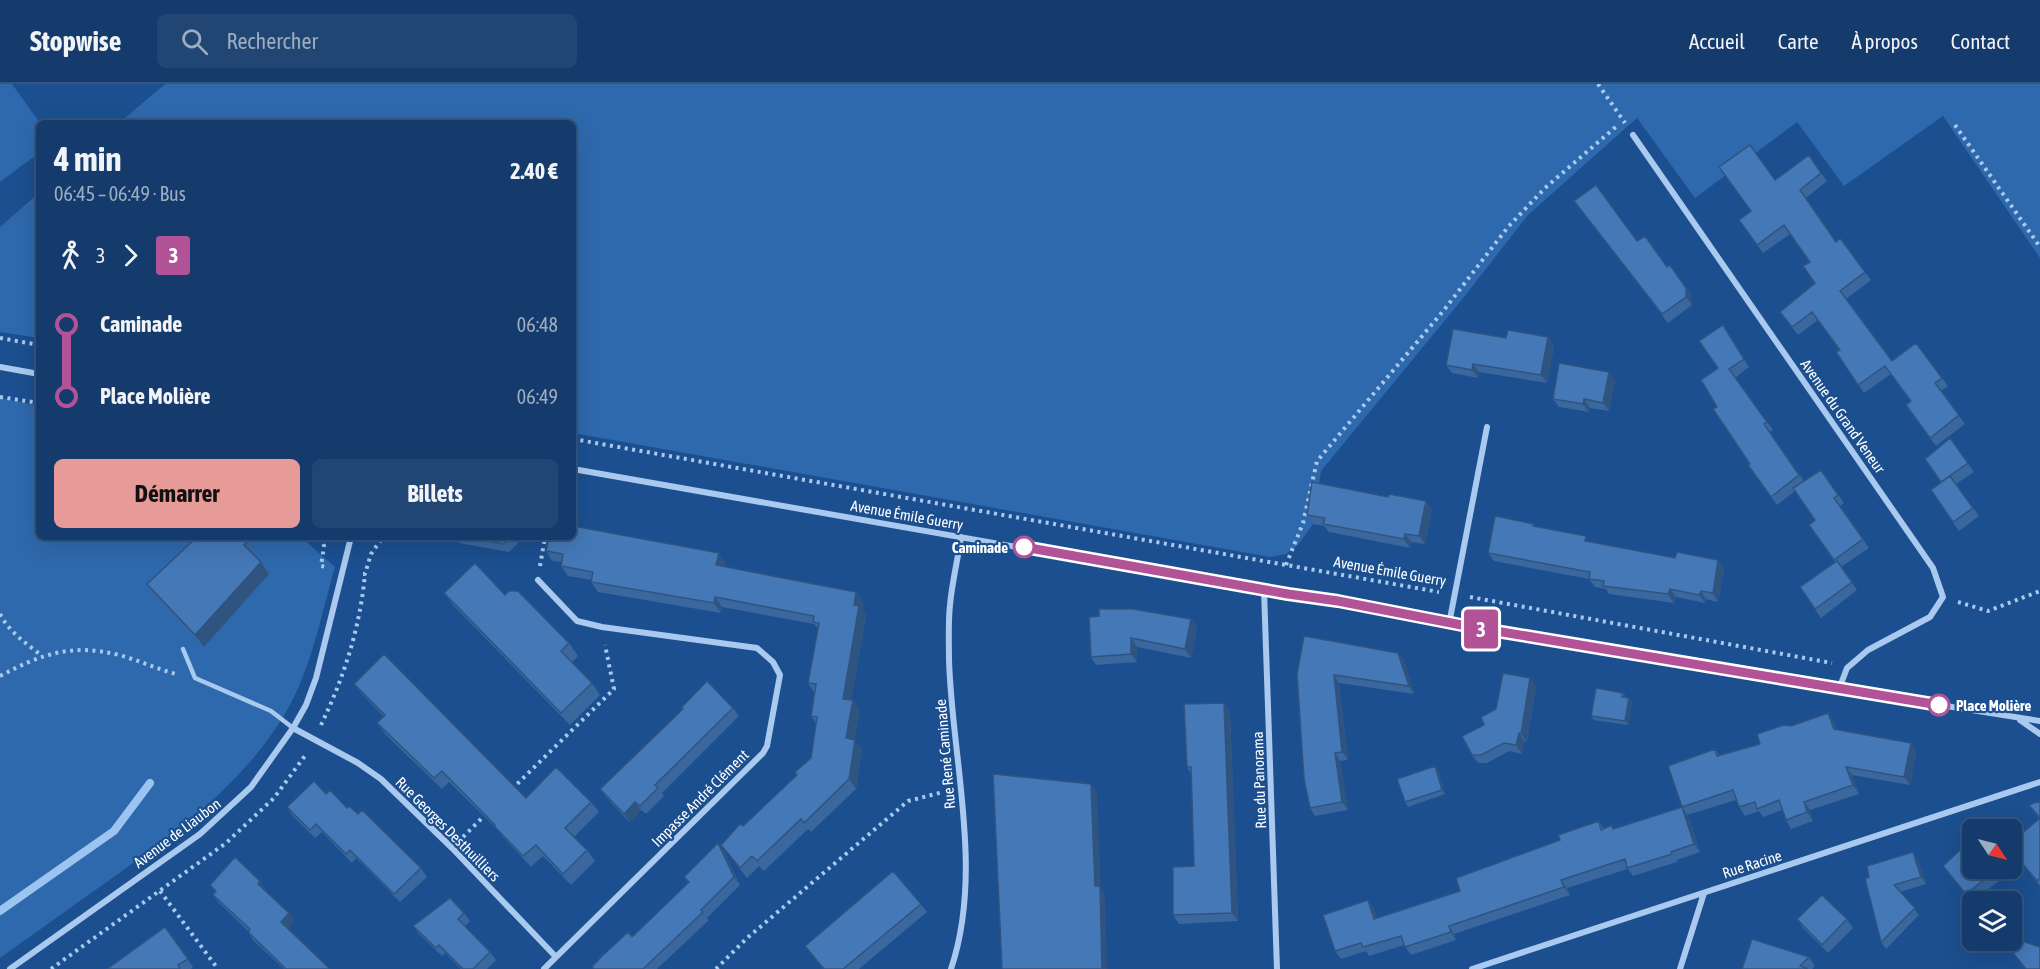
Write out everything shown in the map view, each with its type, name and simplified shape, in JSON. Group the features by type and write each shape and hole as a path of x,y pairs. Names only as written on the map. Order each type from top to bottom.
{"street":[{"name":"Avenue du Grand Veneur","path":"1633,135 1933,567 1943,597"},
{"path":"0,367 36,373"},
{"path":"1449,624 1487,427"},
{"name":"Avenue Émile Guerry","path":"576,470 1338,601 1449,624 2017,718"},
{"name":"Rue René Caminade","path":"951,969 962,924 965,893 961,787 949,661 950,604 961,537"},
{"name":"Avenue de Liaubon","path":"10,969 200,834 230,809 251,787 293,728 306,705 316,678 350,540"},
{"name":"Impasse André Clément","path":"538,580 577,621 602,627 757,648 772,662 780,675 767,746 763,753 556,957"},
{"name":"Rue du Panorama","path":"1264,590 1277,969"},
{"path":"1839,689 1847,668 1868,650 1930,617 1943,597"},
{"path":"2017,718 2040,721"},
{"path":"2017,718 2040,734"},
{"name":"Rue Georges Desthuilliers","path":"293,728 373,772 452,849 556,957"},
{"name":"Rue Racine","path":"1472,969 2040,782"},
{"path":"1680,969 1704,893"},
{"path":"544,969 556,957"}],"lane":[{"path":"183,649 195,678 271,711 293,728"}],"path":[{"path":"1598,84 1633,135"},
{"path":"1286,565 1303,523 1317,461 1437,319 1508,227 1545,188 1623,121"},
{"path":"1956,125 2040,247"},
{"path":"0,338 36,344"},
{"path":"0,397 36,403"},
{"name":"Avenue Émile Guerry","path":"576,440 1455,594 1821,660 1847,668"},
{"path":"343,570 365,574 371,555 382,540"},
{"path":"538,580 545,540"},
{"path":"1943,597 1988,611 2040,591"},
{"path":"0,614 18,638 43,656"},
{"path":"511,790 614,689 602,627"},
{"path":"0,676 43,656 66,650 92,650 120,656 166,672 195,678"},
{"path":"716,969 746,939 908,801 961,787"},
{"path":"452,849 494,807"},
{"path":"160,891 218,969"}],"shaded area":[{"path":"0,84 12,84 38,120 36,120 36,155 0,182"},
{"path":"165,84 2040,84 2040,258 1943,116 1844,186 1797,122 1695,198 1637,118 1528,215 1460,302 1321,471 1313,524 1298,545 1286,554 1270,557 576,434 576,120 123,120"},
{"path":"36,196 36,338 0,332 0,227"},
{"path":"0,398 36,405 36,540 304,540 335,567 311,652 299,685 275,729 256,755 234,779 186,823 0,958"}],"building":[{"path":"1750,145 1775,180 1809,155 1821,173 1800,190 1836,242 1840,238 1865,272 1840,291 1892,361 1916,343 1942,378 1935,383 1959,415 1930,438 1906,405 1911,401 1885,366 1858,385 1836,352 1840,350 1812,312 1792,327 1780,312 1815,283 1803,266 1810,262 1784,225 1757,245 1739,220 1751,211 1719,167"},
{"path":"1596,185 1637,241 1645,236 1667,267 1670,265 1686,288 1686,297 1662,314 1574,201"},
{"path":"1723,325 1744,359 1729,369 1767,422 1764,424 1799,475 1771,497 1713,409 1717,407 1701,380 1718,368 1699,341"},
{"path":"1453,329 1506,338 1508,330 1548,337 1541,375 1473,364 1472,370 1446,365"},
{"path":"1559,363 1609,372 1603,403 1584,399 1583,404 1553,399"},
{"path":"1950,438 1968,463 1941,482 1925,459"},
{"path":"1821,470 1838,495 1834,498 1863,539 1834,560 1809,525 1815,520 1793,488"},
{"path":"1950,476 1973,508 1953,522 1931,490"},
{"path":"1312,482 1388,497 1389,494 1426,501 1419,536 1405,534 1404,539 1323,524 1325,518 1307,515"},
{"path":"1495,516 1586,536 1585,541 1675,558 1677,552 1718,560 1713,593 1701,591 1699,595 1670,589 1668,594 1603,586 1604,581 1589,579 1590,572 1488,553"},
{"path":"576,527 719,553 716,565 856,592 854,605 859,606 843,699 853,700 846,738 855,740 849,779 804,823 801,819 757,861 752,856 740,868 721,845 740,824 743,826 797,775 795,772 811,758 817,717 811,716 816,684 808,683 819,623 813,622 814,616 715,597 714,603 591,582 593,572 561,566 563,554 546,551 548,540 576,540"},
{"path":"194,540 247,540 244,545 261,562 195,635 147,584"},
{"path":"483,540 507,540 503,544"},
{"path":"1837,561 1852,582 1815,609 1800,587"},
{"path":"475,563 505,595 509,591 518,591 569,643 561,651 592,683 561,713 444,593"},
{"path":"1099,609 1133,609 1191,619 1185,649 1131,638 1131,654 1091,657 1089,617 1099,616"},
{"path":"1304,636 1398,653 1409,686 1334,675 1342,752 1335,753 1342,802 1310,808 1304,779 1297,674"},
{"path":"384,654 526,798 556,767 591,802 565,828 587,850 563,874 536,845 523,856 442,771 434,778 377,723 385,715 354,684"},
{"path":"1503,673 1530,678 1521,734 1519,733 1516,745 1504,743 1481,755 1472,755 1462,736 1484,725 1481,717 1496,709"},
{"path":"707,681 733,708 655,785 658,788 640,806 635,802 624,814 600,789 683,709 681,708"},
{"path":"1596,688 1623,693 1622,697 1629,698 1625,721 1591,716"},
{"path":"1224,703 1232,913 1173,915 1173,867 1194,866 1191,767 1187,767 1184,704"},
{"path":"1828,713 1834,729 1911,743 1904,777 1846,767 1853,785 1804,802 1807,812 1786,820 1779,800 1757,809 1755,802 1739,807 1733,790 1682,807 1668,766 1715,749 1717,756 1760,744 1757,734 1784,725 1791,726"},
{"path":"1435,766 1442,790 1405,802 1397,779"},
{"path":"993,774 1091,784 1095,886 1100,886 1102,969 1002,969"},
{"path":"314,781 326,794 330,790 347,808 349,806 358,814 362,810 421,868 394,894 350,850 346,854 316,824 310,830 287,807"},
{"path":"2040,801 2040,818 2029,805"},
{"path":"1682,807 1694,844 1671,852 1672,854 1627,868 1625,859 1561,880 1564,887 1449,926 1451,932 1405,947 1401,936 1363,947 1361,943 1335,951 1323,915 1368,900 1374,919 1460,891 1456,878 1560,840 1558,835 1599,821 1601,830 1612,825 1613,829"},
{"path":"2040,818 2040,878 2037,881 2022,863 2022,833"},
{"path":"718,843 734,877 701,910 703,912 643,969 594,969 592,967 628,932 632,937 689,882 684,877"},
{"path":"1962,848 1962,879 1985,879 1970,891 1964,891 1943,866"},
{"path":"1913,852 1921,877 1894,885 1915,908 1881,942 1865,879 1869,877 1867,866"},
{"path":"235,857 260,881 258,884 289,913 281,922 330,969 286,969 248,932 250,929 213,895 216,891 210,885"},
{"path":"893,871 921,904 843,969 824,969 805,946"},
{"path":"1822,895 1847,919 1822,945 1797,919"},
{"path":"450,898 464,913 458,919 490,952 473,969 463,969 439,945 436,948 413,926"},
{"path":"165,927 188,959 178,965 180,969 107,969"},
{"path":"1752,939 1809,957 1800,966 1808,969 1742,969"},
{"path":"2022,941 2040,947 2040,969 2026,969 2012,951 2022,951"}],"waterway":[{"path":"0,911 114,831 150,783"}],"bus line":[{"name":"3","path":"1024,547 1338,601 1449,624 1939,705"}],"place":[{"name":"Caminade","path":"1024,547"},
{"name":"Place Molière","path":"1939,705"}]}
